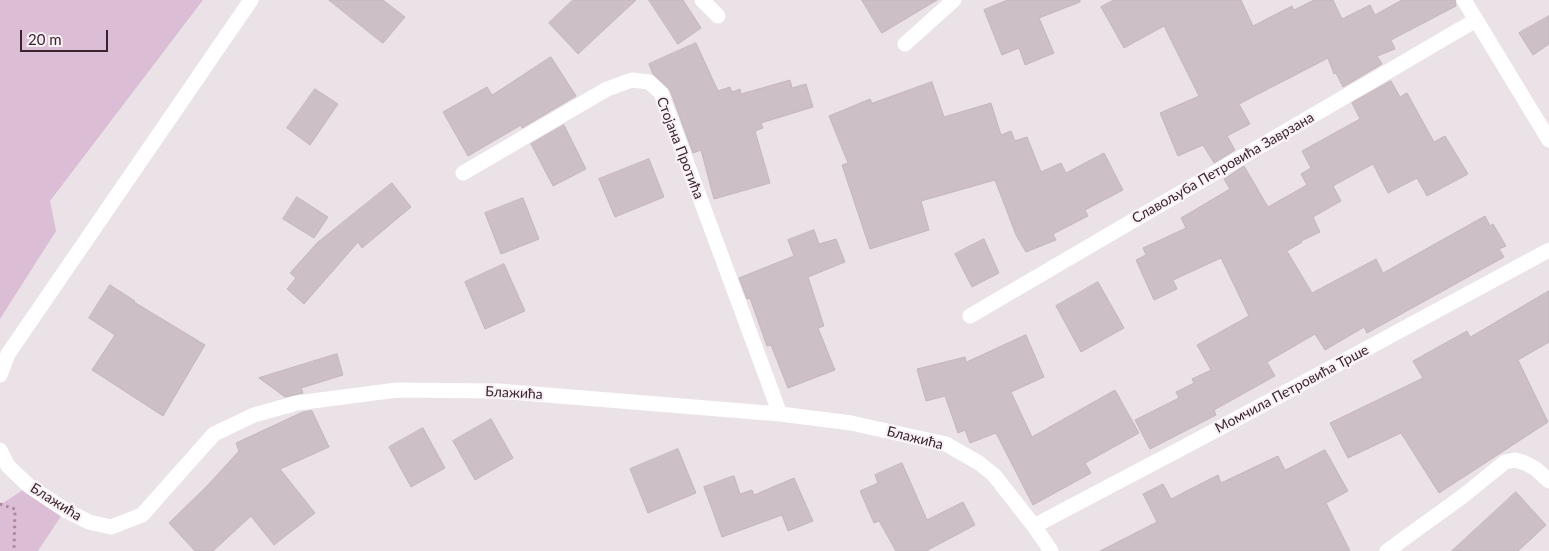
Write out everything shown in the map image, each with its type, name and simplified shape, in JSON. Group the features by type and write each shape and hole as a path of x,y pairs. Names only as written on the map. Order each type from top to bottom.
{"street":[{"path":"0,375 8,354 251,0"},
{"path":"702,0 718,16"},
{"path":"905,44 954,0"},
{"path":"1464,0 1549,140"},
{"name":"Славољуба Петровића Заврзана","path":"970,316 1476,20"},
{"name":"Стојана Протића","path":"463,173 607,89 632,80 648,82 660,93 780,414"},
{"name":"Момчила Петровића Трше","path":"1034,526 1549,250"},
{"name":"Блажића","path":"0,450 8,466 29,486 65,510 88,522 111,527 142,515 214,434 254,415 297,403 397,390 498,391 780,414 851,423 946,444 979,463 994,475 1051,551"},
{"path":"1387,551 1463,496 1505,462 1515,460 1525,463 1536,469 1549,481"}],"path":[{"path":"0,504 15,509 14,551"}],"shaded area":[{"path":"0,0 203,0 50,201 56,231 0,319"},
{"path":"29,486 65,510 38,551 0,551 0,505"}],"building":[{"path":"329,0 383,0 405,17 383,43"},
{"path":"573,0 636,0 578,54 549,23"},
{"path":"649,0 683,0 701,28 678,44"},
{"path":"862,0 937,0 882,33"},
{"path":"1008,0 1080,0 1080,2 1039,18 1054,53 1025,65 1019,48 1002,55 984,10"},
{"path":"1114,0 1241,0 1253,26 1292,6 1294,10 1314,0 1333,0 1342,19 1370,5 1375,15 1402,0 1455,0 1456,6 1391,40 1395,49 1377,56 1382,64 1343,87 1336,73 1334,74 1328,58 1239,104 1250,124 1227,136 1235,150 1214,163 1203,145 1178,156 1160,113 1199,96 1164,26 1124,48 1101,7"},
{"path":"1549,16 1549,44 1533,55 1519,33"},
{"path":"696,43 718,91 730,87 732,92 740,89 741,94 790,80 792,88 806,84 813,107 761,123 763,128 755,131 770,183 714,199 701,150 693,153 670,90 653,74 649,64"},
{"path":"551,57 576,96 522,128 521,125 468,156 443,112 487,87 492,95"},
{"path":"1391,81 1400,97 1407,93 1434,142 1445,136 1468,174 1427,196 1417,178 1388,193 1373,164 1333,186 1341,201 1313,217 1320,232 1301,241 1287,251 1312,293 1376,259 1383,273 1485,216 1490,226 1493,224 1506,246 1499,249 1504,257 1367,333 1364,327 1325,350 1315,334 1267,362 1275,376 1214,410 1216,415 1150,449 1135,420 1179,398 1176,392 1194,383 1192,379 1211,370 1197,345 1249,316 1221,258 1173,280 1177,289 1154,300 1136,260 1146,255 1143,248 1186,228 1181,218 1230,189 1224,179 1244,166 1268,207 1307,185 1301,174 1311,168 1302,151 1360,119 1352,103"},
{"path":"932,82 944,117 991,103 1001,135 1011,131 1015,141 1027,137 1041,172 1061,163 1066,173 1104,153 1123,190 1085,210 1088,216 1053,234 1056,240 1026,252 1016,235 995,180 921,201 929,230 870,249 842,165 848,163 829,116 870,99 872,103"},
{"path":"315,89 338,104 310,145 287,128"},
{"path":"564,125 586,169 553,186 531,144"},
{"path":"649,159 664,197 615,217 599,179"},
{"path":"392,183 411,207 362,248 358,242 304,304 287,289 296,278 290,273 317,243"},
{"path":"297,197 328,217 314,238 283,219"},
{"path":"523,198 539,239 501,254 485,213"},
{"path":"814,230 819,244 836,239 845,262 808,277 824,326 818,328 835,370 788,388 771,345 767,346 750,298 747,299 739,278 794,256 788,240"},
{"path":"984,239 999,273 972,287 955,254"},
{"path":"504,264 525,311 485,329 465,282"},
{"path":"1098,282 1124,328 1081,352 1056,306"},
{"path":"110,285 134,302 205,345 163,416 92,370 115,335 89,318"},
{"path":"1549,291 1549,342 1518,360 1548,422 1439,493 1401,433 1348,458 1330,423 1423,378 1413,361 1467,331 1470,337"},
{"path":"1026,335 1044,377 1011,392 1032,437 1115,390 1139,433 1085,463 1091,473 1033,505 996,433 970,443 965,430 958,433 945,396 926,401 917,369 965,357 966,362"},
{"path":"337,354 343,375 301,388 303,393 285,397 259,378"},
{"path":"312,411 329,447 280,469 315,513 274,545 251,516 213,551 195,551 169,523 239,451 236,443 303,412"},
{"path":"491,419 513,458 475,480 453,441"},
{"path":"423,428 445,468 411,487 389,447"},
{"path":"678,449 696,493 648,513 630,469"},
{"path":"1325,450 1348,491 1326,503 1350,551 1100,551 1157,522 1143,494 1163,484 1171,499 1218,475 1221,483 1278,456 1285,470"},
{"path":"902,463 927,520 963,502 975,525 926,551 896,551 879,521 874,523 860,491 878,483 875,475"},
{"path":"734,476 740,494 752,490 754,495 794,478 813,521 788,531 782,515 722,537 704,487"},
{"path":"1516,492 1546,525 1518,551 1452,551"}]}
